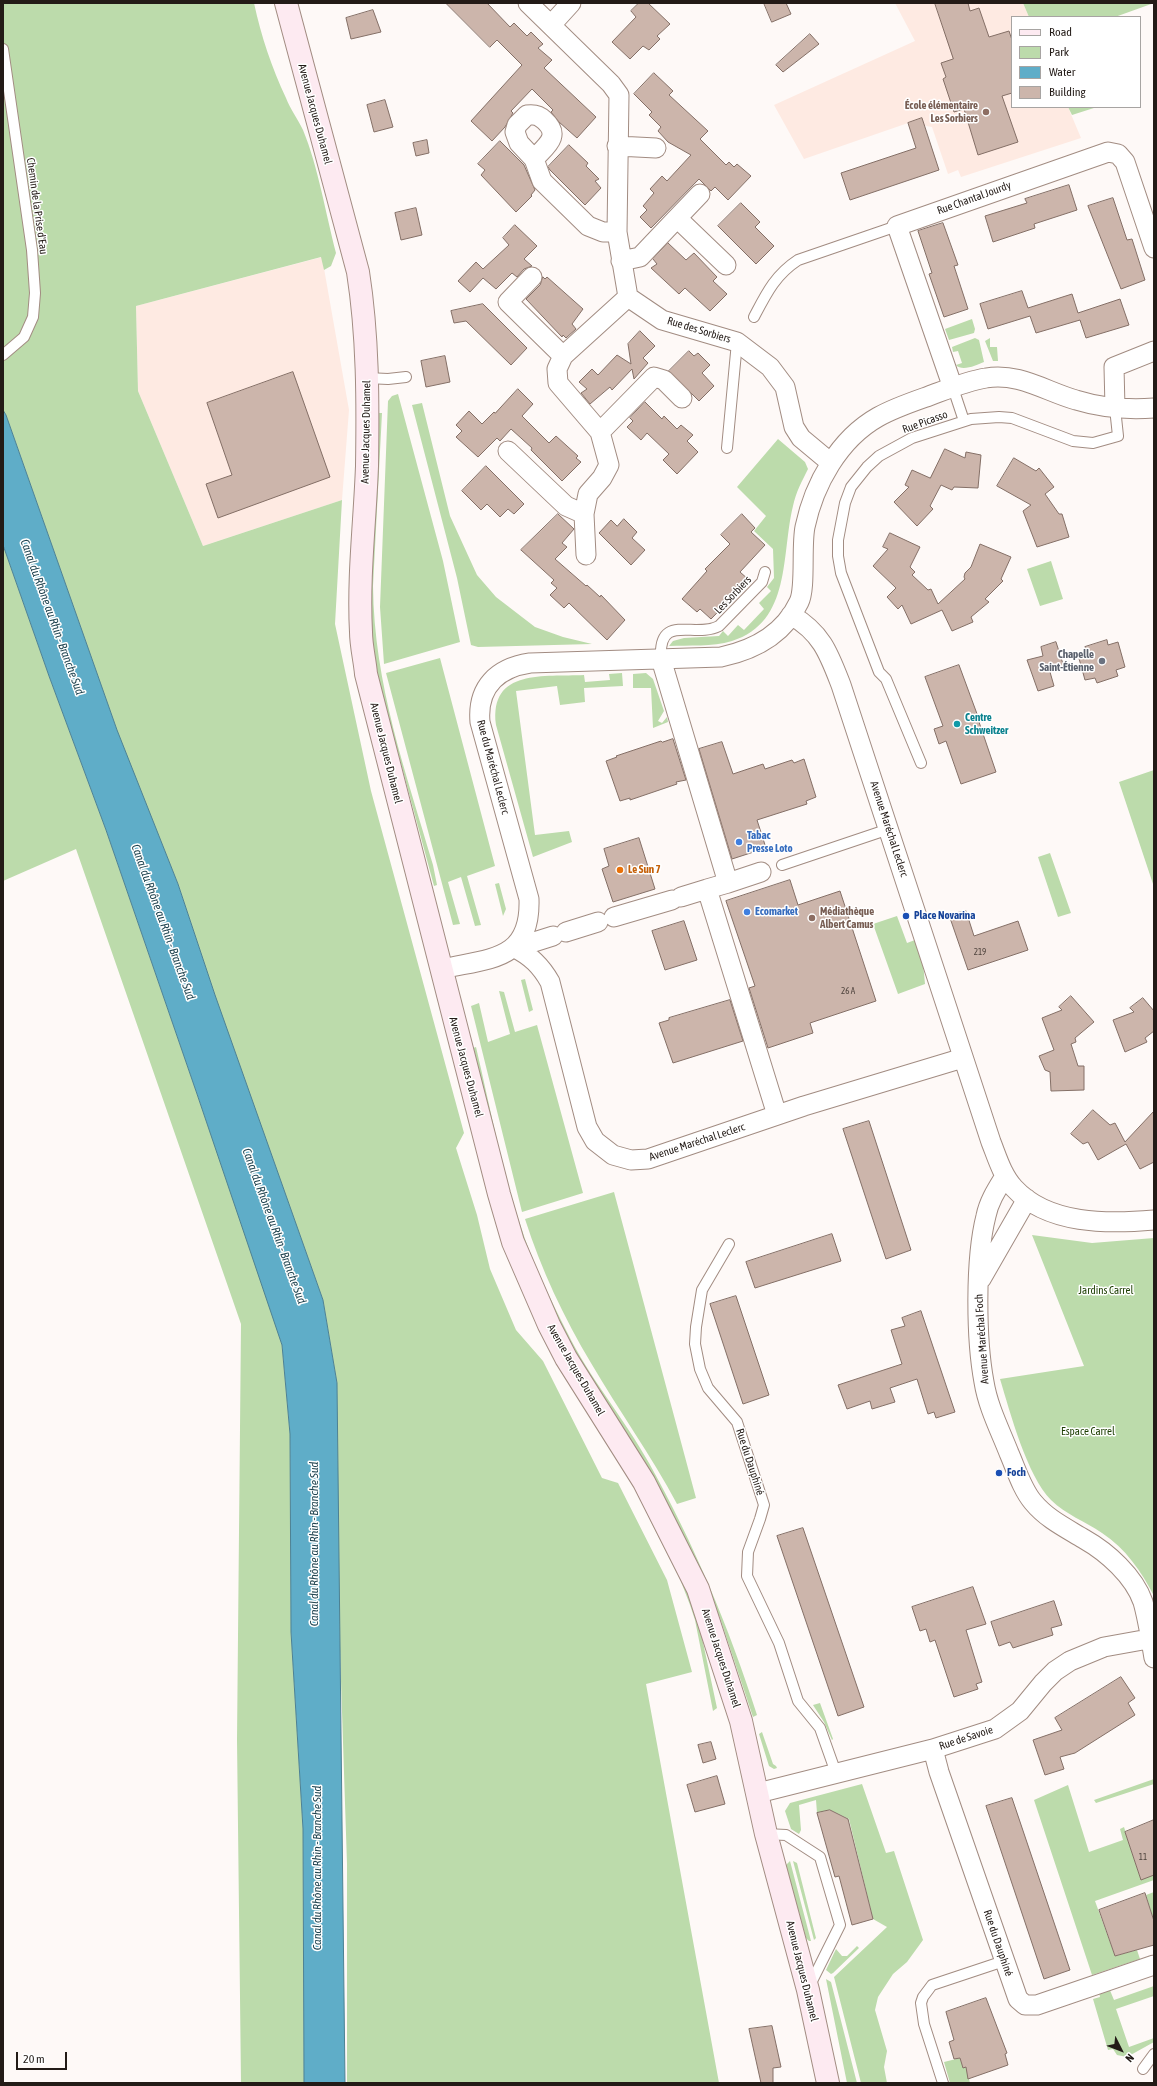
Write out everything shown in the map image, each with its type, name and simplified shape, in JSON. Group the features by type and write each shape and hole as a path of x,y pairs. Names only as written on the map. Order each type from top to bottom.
{"main road":[{"name":"Avenue Jacques Duhamel","path":"286,3 358,272 363,311 367,378 367,466 361,560 361,633 366,674 442,969 448,1000 513,1242 549,1325 566,1358 644,1482 698,1589 741,1721 766,1834 808,1990 828,2083"}],"street":[{"path":"528,3 611,84 619,95 617,146 618,232 621,261 628,297 563,356 557,369 558,383 600,432 609,465 602,478 588,494 584,514 586,556"},
{"path":"550,25 571,3"},
{"path":"617,146 656,148"},
{"name":"Rue Chantal Jourdy","path":"897,226 1108,152 1118,154 1125,162 1154,248"},
{"path":"534,159 542,181 588,226 602,232 618,232"},
{"path":"621,261 640,257 700,194"},
{"path":"677,218 726,265"},
{"path":"897,226 953,388"},
{"path":"532,277 508,302 563,356"},
{"name":"Rue des Sorbiers","path":"628,297 662,320 737,342 770,367 785,387 794,428 801,438 831,463"},
{"path":"1115,408 1114,367 1154,351"},
{"path":"600,432 654,377 664,380 682,398"},
{"name":"Rue du Maréchal Leclerc","path":"515,948 528,922 529,899 480,722 480,705 485,691 493,678 518,665 530,663 700,658 740,653 768,639 791,615 800,601 802,592 802,549 806,521 815,494 831,463 847,442 878,417 901,406 953,388 988,378 1012,378 1074,400 1115,408 1154,408"},
{"path":"508,451 566,506 584,514"},
{"name":"Avenue Maréchal Leclerc","path":"791,615 803,622 827,648 889,830 991,1142 1005,1176 1014,1188 1027,1199 1056,1214 1109,1223 1154,1220"},
{"path":"661,659 728,882"},
{"path":"442,969 493,957 515,948 559,934 761,872"},
{"path":"707,889 777,1115"},
{"name":"Avenue Maréchal Leclerc","path":"515,948 527,953 539,965 550,982 587,1127 595,1141 608,1152 622,1158 648,1159 777,1115 963,1058"},
{"name":"Avenue Maréchal Foch","path":"1005,1176 992,1197 985,1217 979,1283 978,1307 984,1382 991,1407 1024,1489 1032,1501 1044,1514 1098,1547 1122,1571 1141,1597 1152,1638 1154,1658"},
{"path":"979,1283 1027,1199"},
{"name":"Rue de Savoie","path":"758,1793 932,1749 995,1729 1020,1711 1055,1671 1070,1660 1104,1647 1152,1638"},
{"name":"Rue du Dauphiné","path":"932,1749 1018,1999 1025,2005 1030,2006 1154,1965"}],"lane":[{"name":"Chemin de la Prise d'Eau","path":"3,50 32,250 35,293 33,317 24,337 3,355"},
{"path":"754,317 768,289 785,269 798,260 897,226"},
{"path":"727,448 737,342"},
{"path":"367,378 388,379 406,377"},
{"path":"953,388 964,421"},
{"name":"Rue Picasso","path":"921,763 886,679 879,672 841,573 838,540 842,516 851,488 867,467 879,456 912,438 964,421 998,417 1012,418 1073,442 1093,443 1118,436 1115,408"},
{"name":"Les Sorbiers","path":"661,659 660,643 665,636 676,630 712,630 719,626 762,582 765,572"},
{"path":"782,865 889,830"},
{"name":"Rue du Dauphiné","path":"729,1244 702,1290 695,1344 700,1369 708,1388 737,1422 764,1505 748,1552 747,1576 779,1643 798,1701 820,1728 836,1773"},
{"path":"766,1834 786,1835 820,1856 840,1925 808,1990"},
{"path":"943,2083 924,2024 921,2003 922,1997 932,1985 1004,1961"},
{"path":"1142,2069 1154,2054"}],"shaded area":[{"path":"895,3 1023,3 1029,16 1011,16 1011,108 1068,108 1081,138 961,177 958,170 948,174 932,127 908,123 804,159 774,105 915,41"},
{"path":"322,257 349,410 342,500 203,546 138,391 136,306"}],"green space":[{"path":"3,3 254,3 260,28 276,75 303,130 308,144 336,253 331,266 324,270 321,257 136,306 138,391 203,546 342,500 335,624 371,791 464,1133 456,1148 477,1215 490,1269 516,1330 543,1361 602,1478 618,1483 667,1580 692,1672 646,1684 719,2083 347,2083 347,1864 338,1590 337,1383 323,1300 218,1005 178,884 120,739 3,410"},
{"path":"1023,3 1154,3 1118,16 1029,16"},
{"path":"1068,108 1094,108 1072,115"},
{"path":"972,319 975,329 974,333 949,340 945,329"},
{"path":"975,338 979,340 984,362 966,368 959,367 956,365 962,363 958,351 953,352 952,347"},
{"path":"990,338 990,347 997,347 998,361 993,361 985,341"},
{"path":"398,394 443,561 460,642 384,664 380,607 388,401 392,396"},
{"path":"422,403 450,516 477,575 496,597 535,627 563,637 592,644 478,647 471,645 457,578 412,405"},
{"path":"378,413 382,413 373,586 379,658 393,728 433,865 437,885 434,886 375,667 370,614"},
{"path":"778,439 805,462 808,469 794,501 789,525 784,565 775,603 765,619 751,632 732,641 709,645 669,646 673,641 684,638 719,636 723,631 728,636 738,625 744,630 764,609 759,603 771,591 767,587 774,578 773,549 754,531 766,516 737,487"},
{"path":"3,545 49,676 106,830 270,1306 282,1345 290,1434 291,1632 303,1829 304,2083 241,2083 237,1740 241,1324 76,849 3,881"},
{"path":"1051,561 1063,599 1040,606 1027,569"},
{"path":"440,658 495,866 467,876 481,925 475,926 461,877 448,882 460,924 453,925 386,673"},
{"path":"622,673 623,686 584,688 585,702 560,705 557,686 516,691 535,835 569,831 572,842 533,857 496,725 496,707 501,693 510,685 523,679 584,675 585,682 610,680 609,674"},
{"path":"646,673 653,679 664,711 658,721 662,723 667,717 668,722 653,728 651,688 633,688 633,674"},
{"path":"1154,770 1154,883 1153,884 1119,782"},
{"path":"1050,853 1071,913 1058,917 1038,857"},
{"path":"499,883 506,909 503,916 495,884"},
{"path":"897,916 907,943 915,940 923,963 925,984 898,994 873,924"},
{"path":"525,979 533,1010 529,1012 521,980"},
{"path":"499,991 504,992 515,1032 537,1025 583,1193 522,1212 471,1006 479,1003 488,1042 510,1034"},
{"path":"476,1047 510,1192 534,1262 550,1298 576,1349 649,1463 696,1555 735,1650 757,1715 753,1717 720,1618 691,1552 645,1464 564,1334 517,1226 473,1048"},
{"path":"614,1192 696,1498 677,1504 657,1468 581,1346 546,1275 525,1219"},
{"name":"Espace Carrel","path":"1032,1235 1092,1243 1154,1238 1154,1596 1144,1578 1126,1553 1111,1539 1069,1514 1051,1500 1034,1476 1020,1443 1000,1379 1084,1366"},
{"path":"654,1517 683,1578 698,1619 717,1708 713,1711 695,1620 680,1579 650,1520"},
{"path":"820,1703 833,1739 832,1740 824,1722 813,1705"},
{"path":"762,1732 773,1764 777,1768 774,1769 769,1766 759,1734"},
{"path":"1154,1779 1154,1784 1096,1803 1094,1800"},
{"path":"862,1784 886,1853 894,1851 923,1940 907,1962 893,1974 878,1997 875,2010 887,2051 884,2067 887,2083 861,2083 834,1977 887,1927 873,1919 849,1819 830,1810 817,1813 816,1800 799,1805 801,1830 799,1834 791,1829 785,1811 790,1803"},
{"path":"1068,1785 1089,1852 1123,1840 1120,1829 1124,1827 1140,1877 1154,1875 1154,1880 1095,1901 1115,1956 1137,1950 1140,1959 1092,1975 1034,1800"},
{"path":"790,1861 811,1941 806,1938 786,1865"},
{"path":"793,1861 797,1863 816,1938 814,1940"},
{"path":"1154,1892 1154,1921 1146,1895"},
{"path":"857,1946 859,1948 833,1973 831,1974 826,1970 836,1949 842,1956 847,1956"},
{"path":"826,1979 831,1982 857,2083 847,2083"},
{"path":"1154,1986 1154,1996 1116,2009 1129,2047 1154,2038 1154,2042 1127,2057 1117,2055 1113,2049 1108,2050 1093,1999 1100,1997 1099,1992 1109,1988 1114,2000"},
{"path":"960,2058 963,2067 966,2067 970,2083 950,2083 944,2062"}],"water":[{"name":"Canal du Rhône au Rhin - Branche Sud","path":"3,410 117,730 178,884 215,995 323,1300 337,1383 345,2083 304,2083 303,1829 291,1632 290,1434 282,1345 106,830 49,676 3,545"}],"building":[{"path":"446,3 487,3 510,27 514,23 527,36 531,32 543,44 538,48 552,60 544,68 596,117 577,138 559,122 551,112 553,110 532,89 511,111 513,113 505,127 492,141 471,121 522,65 497,40 490,47"},
{"path":"639,3 648,3 670,24 657,36 660,39 649,50 643,46 630,59 612,42 636,17 631,11"},
{"path":"764,3 786,3 791,14 772,22"},
{"path":"935,3 968,3 970,11 979,8 989,37 1009,31 1011,37 1011,93 1002,96 1018,142 978,155 964,109 954,112 943,79 946,77 941,63 953,59"},
{"path":"373,10 381,32 351,39 346,18"},
{"path":"810,34 819,44 783,72 776,65"},
{"path":"654,73 673,91 669,95 708,131 700,139 726,165 729,162 734,167 737,164 751,176 728,200 715,187 711,191 699,179 651,228 640,217 647,210 643,206 654,193 650,189 662,176 667,181 691,155 668,142 658,131 661,127 649,115 652,112 634,94"},
{"path":"385,100 393,127 374,132 367,105"},
{"path":"922,118 939,170 850,200 841,173 916,148 908,123"},
{"path":"427,140 429,153 416,156 413,143"},
{"path":"500,141 524,165 535,190 531,195 532,196 516,212 481,175 485,170 478,164"},
{"path":"569,145 588,163 586,166 599,179 595,181 601,188 585,205 548,167"},
{"path":"1069,185 1077,210 1034,224 1035,228 993,242 985,216 1027,203 1025,199"},
{"path":"1113,198 1127,240 1132,239 1145,280 1121,289 1088,206"},
{"path":"741,203 760,222 755,227 774,246 756,264 718,226"},
{"path":"416,208 422,235 401,240 395,213"},
{"path":"943,223 958,265 954,266 968,309 944,317 929,274 932,273 918,231"},
{"path":"515,225 537,246 524,259 532,266 524,269 517,277 512,273 496,289 483,278 470,292 458,281 476,262 483,269 509,245 503,238"},
{"path":"668,243 686,260 694,253 717,277 713,281 727,294 710,311 685,288 679,294 651,268 657,264 653,259"},
{"path":"543,277 545,279 547,277 583,309 572,324 576,329 566,338 563,335 562,337 526,299 540,285"},
{"path":"1022,291 1028,308 1072,294 1078,313 1120,299 1129,325 1086,338 1080,320 1036,333 1030,316 988,329 980,304"},
{"path":"483,304 527,348 511,365 466,321 454,323 451,311"},
{"path":"640,331 655,346 643,358 648,363 634,379 632,369 612,390 610,387 590,404 581,393 587,389 579,382 592,369 598,375 617,355 631,364 628,344"},
{"path":"689,351 694,356 698,353 710,365 702,373 714,386 699,401 669,371"},
{"path":"445,356 450,382 426,387 421,361"},
{"path":"293,372 330,477 218,518 206,484 232,475 207,403"},
{"path":"518,389 533,404 522,416 549,443 556,436 578,456 576,458 581,462 562,481 531,450 532,448 511,429 500,441 497,438 478,457 456,437 462,431 456,425 469,411 482,424"},
{"path":"645,402 662,419 664,416 677,429 681,425 693,435 687,441 698,452 677,474 663,460 669,454 647,433 641,440 627,427 633,421 630,418"},
{"path":"945,449 965,458 966,452 981,455 978,488 954,487 952,490 941,485 930,506 933,509 917,526 894,502 909,487 905,485 912,470 930,478"},
{"path":"1014,458 1036,471 1039,468 1054,487 1045,494 1059,514 1062,514 1069,537 1037,547 1023,511 1031,505 997,486"},
{"path":"486,466 524,504 514,514 508,509 500,517 487,504 481,510 462,491"},
{"path":"558,514 574,529 562,543 567,547 555,559 600,597 601,595 625,620 607,640 569,603 564,608 550,595 557,588 551,583 554,580 521,550"},
{"path":"742,514 755,528 751,532 765,545 740,572 749,580 711,619 700,609 697,612 682,599 707,571 705,569 730,544 721,535"},
{"path":"624,519 637,532 632,538 645,550 631,565 599,533 611,520 617,526"},
{"path":"890,533 920,547 910,567 915,572 912,575 928,590 931,589 938,604 965,579 965,573 971,567 980,544 1011,557 1001,579 1003,581 985,599 989,602 971,617 973,622 952,631 942,610 911,624 902,605 898,609 887,597 896,588 873,566 888,549 883,547"},
{"name":"Chapelle Saint-Étienne","path":"1107,640 1108,645 1118,642 1125,667 1116,670 1118,676 1097,683 1095,678 1085,680 1078,655 1087,652 1085,647"},
{"path":"1056,642 1064,667 1050,672 1054,686 1038,691 1027,660 1043,656 1041,647"},
{"name":"Centre Schweitzer","path":"959,665 980,722 996,772 961,784 946,741 939,744 934,729 943,726 925,677"},
{"path":"673,739 686,780 676,782 677,784 630,800 630,798 620,801 606,761 617,757 616,756 661,741"},
{"path":"722,742 733,774 763,764 765,769 792,760 794,763 804,759 816,797 806,801 807,804 757,820 766,848 732,859 699,749"},
{"path":"639,838 655,889 613,902 602,869 609,866 604,849"},
{"path":"790,880 798,905 840,891 876,1001 810,1023 813,1033 768,1048 749,988 755,986 726,901"},
{"path":"966,911 974,936 1018,921 1028,950 968,970 949,915"},
{"path":"684,921 697,960 665,970 652,931"},
{"path":"1071,996 1094,1022 1075,1038 1076,1042 1071,1044 1078,1066 1084,1066 1084,1090 1051,1091 1050,1072 1045,1070 1039,1056 1054,1050 1042,1018 1062,1010 1059,1007"},
{"path":"1143,998 1154,1011 1154,1031 1145,1038 1147,1042 1125,1052 1113,1020 1134,1012 1130,1008"},
{"path":"730,1000 743,1041 673,1063 659,1023 669,1020 669,1018"},
{"path":"1093,1110 1110,1125 1115,1123 1125,1142 1154,1111 1154,1162 1140,1169 1126,1144 1098,1160 1088,1142 1083,1144 1071,1134"},
{"path":"869,1121 911,1250 886,1259 843,1129"},
{"path":"832,1234 841,1261 755,1288 746,1262"},
{"path":"736,1296 769,1395 743,1404 710,1304"},
{"path":"921,1311 955,1412 936,1418 934,1412 928,1414 917,1379 890,1388 895,1402 872,1409 870,1401 847,1409 838,1385 902,1364 891,1330 905,1326 902,1318"},
{"path":"803,1528 864,1707 838,1716 777,1536"},
{"path":"973,1587 986,1624 966,1630 982,1682 976,1684 978,1689 954,1697 935,1640 930,1642 926,1629 920,1631 912,1607"},
{"path":"1054,1601 1062,1625 1051,1628 1053,1635 1013,1648 1010,1642 999,1646 991,1622"},
{"path":"1121,1677 1135,1698 1128,1703 1135,1715 1075,1753 1060,1757 1064,1769 1045,1775 1033,1740 1062,1730 1055,1718"},
{"path":"711,1742 716,1759 703,1763 698,1745"},
{"path":"717,1776 725,1804 695,1812 687,1785"},
{"path":"1012,1798 1070,1970 1044,1979 986,1806"},
{"path":"830,1810 848,1819 873,1919 852,1925 839,1876 835,1877 817,1813"},
{"path":"1154,1820 1154,1875 1141,1880 1125,1832"},
{"path":"1145,1893 1154,1921 1154,1945 1115,1956 1099,1910"},
{"path":"986,1998 1007,2053 1005,2054 1008,2065 968,2079 966,2067 963,2068 960,2058 954,2059 949,2042 954,2040 946,2012"},
{"path":"772,2026 781,2067 773,2068 773,2083 761,2083 749,2029"}],"place":[{"name":"École élémentaire Les Sorbiers","path":"986,112"},
{"name":"Chapelle Saint-Étienne","path":"1102,661"},
{"name":"Centre Schweitzer","path":"957,724"},
{"name":"Tabac Presse Loto","path":"739,842"},
{"name":"Le Sun 7","path":"620,870"},
{"name":"Ecomarket","path":"747,912"},
{"name":"Place Novarina","path":"906,916"},
{"name":"Médiathèque Albert Camus","path":"812,918"},
{"name":"Foch","path":"999,1473"}],"park label":[{"name":"Jardins Carrel","path":"1106,1291"}]}
